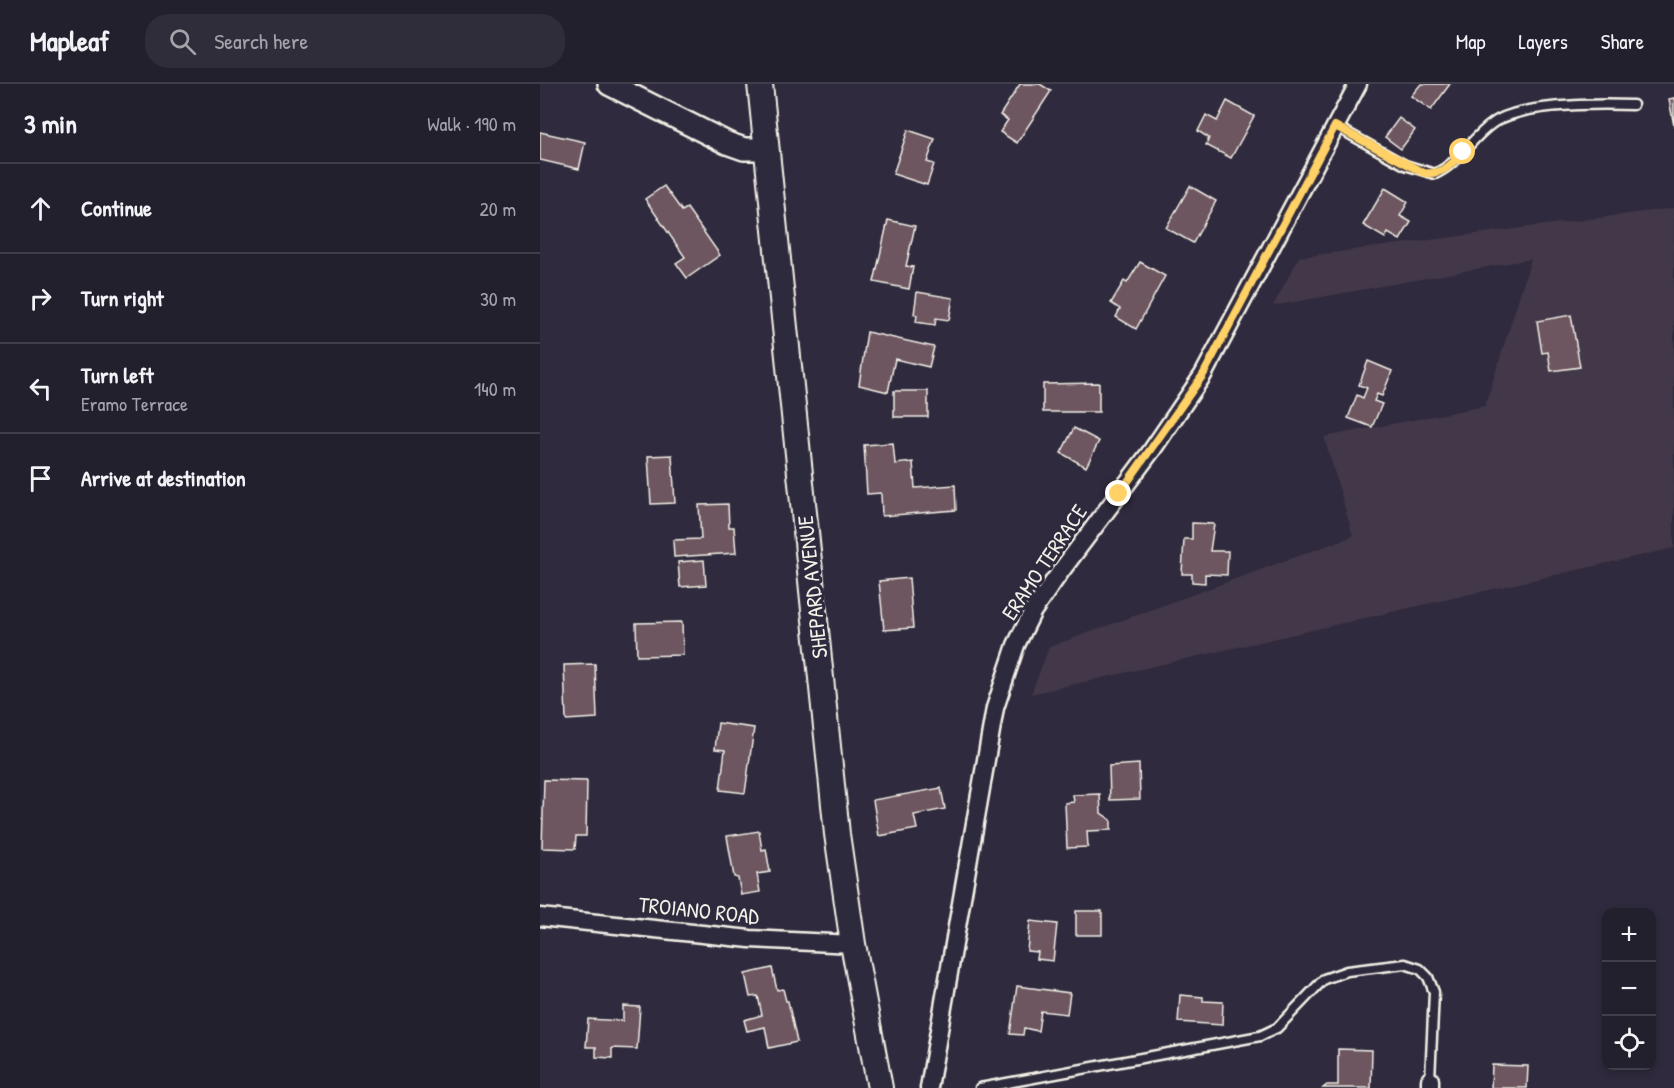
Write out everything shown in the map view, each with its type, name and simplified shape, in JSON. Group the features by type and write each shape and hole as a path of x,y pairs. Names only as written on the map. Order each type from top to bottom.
{"main road":[{"name":"SHEPARD AVENUE","path":"760,84 837,834 853,944 880,1088"}],"street":[{"path":"609,84 727,143 744,149 767,149"},
{"name":"ERAMO TERRACE","path":"930,1088 995,708 1016,645 1033,611 1152,450 1203,375 1358,84"},
{"name":"TROIANO ROAD","path":"540,917 750,939 853,944"}],"lane":[{"path":"1335,126 1405,165 1435,174 1448,168 1494,122 1545,109 1577,105 1633,105"},
{"path":"980,1088 1260,1036 1277,1029 1324,979 1347,972 1404,964 1420,969 1428,977 1434,992 1430,1084"}],"shaded area":[{"path":"1674,208 1674,548 1031,694 1049,647 1353,536 1324,437 1485,406 1531,259 1273,306 1299,257"}],"building":[{"path":"1020,84 1040,84 1051,91 1017,143 1000,132 1008,120 1000,115"},
{"path":"1421,84 1450,84 1431,110 1411,96"},
{"path":"1674,98 1674,126 1669,99"},
{"path":"1227,101 1254,116 1231,158 1206,145 1209,138 1198,131 1206,115 1217,121"},
{"path":"1399,118 1415,130 1401,149 1385,137"},
{"path":"908,130 935,139 927,162 934,164 927,185 893,174"},
{"path":"540,132 585,142 579,169 540,160"},
{"path":"664,186 682,211 687,208 720,255 687,278 676,263 685,257 645,199"},
{"path":"1190,186 1216,201 1193,243 1166,228"},
{"path":"1385,188 1408,202 1400,216 1411,222 1400,240 1388,233 1385,238 1363,225"},
{"path":"888,220 915,226 906,266 913,267 909,289 874,282"},
{"path":"1140,262 1165,276 1136,329 1116,317 1120,309 1111,303 1124,281 1127,283"},
{"path":"917,292 953,298 949,320 936,318 935,325 916,322 917,315 914,314"},
{"path":"1571,315 1580,367 1551,371 1548,352 1542,353 1537,321"},
{"path":"867,332 934,347 929,367 895,359 888,392 859,385"},
{"path":"1368,361 1392,371 1382,396 1377,394 1374,401 1382,404 1372,427 1348,418 1357,395 1363,398 1367,388 1359,385"},
{"path":"1099,383 1099,412 1043,412 1043,384"},
{"path":"894,391 928,391 928,417 894,417"},
{"path":"1074,428 1099,441 1086,467 1061,453"},
{"path":"893,443 895,464 913,462 915,488 955,485 956,510 882,516 881,493 867,494 864,445"},
{"path":"672,455 675,503 651,504 648,456"},
{"path":"728,504 729,527 734,527 736,553 674,557 673,540 701,539 699,505"},
{"path":"1192,523 1214,524 1210,551 1228,551 1227,575 1205,574 1205,583 1192,582 1192,574 1182,574 1184,539 1192,539"},
{"path":"704,560 706,585 680,587 678,562"},
{"path":"909,578 913,628 884,630 879,581"},
{"path":"682,622 683,655 637,656 636,623"},
{"path":"595,664 597,718 566,720 564,665"},
{"path":"718,723 754,728 745,793 720,790 725,750 715,749"},
{"path":"1139,764 1140,799 1110,800 1109,766"},
{"path":"544,780 587,781 586,836 576,836 575,849 542,848"},
{"path":"941,788 945,809 914,815 917,829 879,836 873,800"},
{"path":"1100,794 1101,813 1111,820 1111,830 1087,831 1088,847 1067,848 1065,803 1074,802 1073,795"},
{"path":"759,831 762,850 766,849 770,872 757,874 760,892 741,895 738,878 734,877 727,836"},
{"path":"1076,911 1102,911 1102,935 1076,935"},
{"path":"1030,921 1057,924 1053,961 1037,959 1038,952 1027,951"},
{"path":"772,968 777,990 783,989 786,1001 788,1001 797,1042 769,1048 765,1027 747,1031 744,1020 762,1015 758,996 750,997 745,974"},
{"path":"1017,986 1070,993 1067,1014 1041,1011 1038,1031 1024,1028 1023,1035 1010,1034"},
{"path":"1180,995 1203,997 1203,1001 1223,1002 1222,1025 1178,1022"},
{"path":"623,1006 640,1007 637,1049 612,1048 612,1058 596,1057 596,1047 586,1047 588,1019 623,1021"},
{"path":"1338,1049 1372,1050 1371,1088 1323,1088 1327,1085 1338,1085"},
{"path":"1492,1065 1528,1066 1527,1088 1491,1088"}],"route":[{"path":"1119,494 1203,375 1335,126 1424,173 1435,174 1448,168 1463,152"}]}
